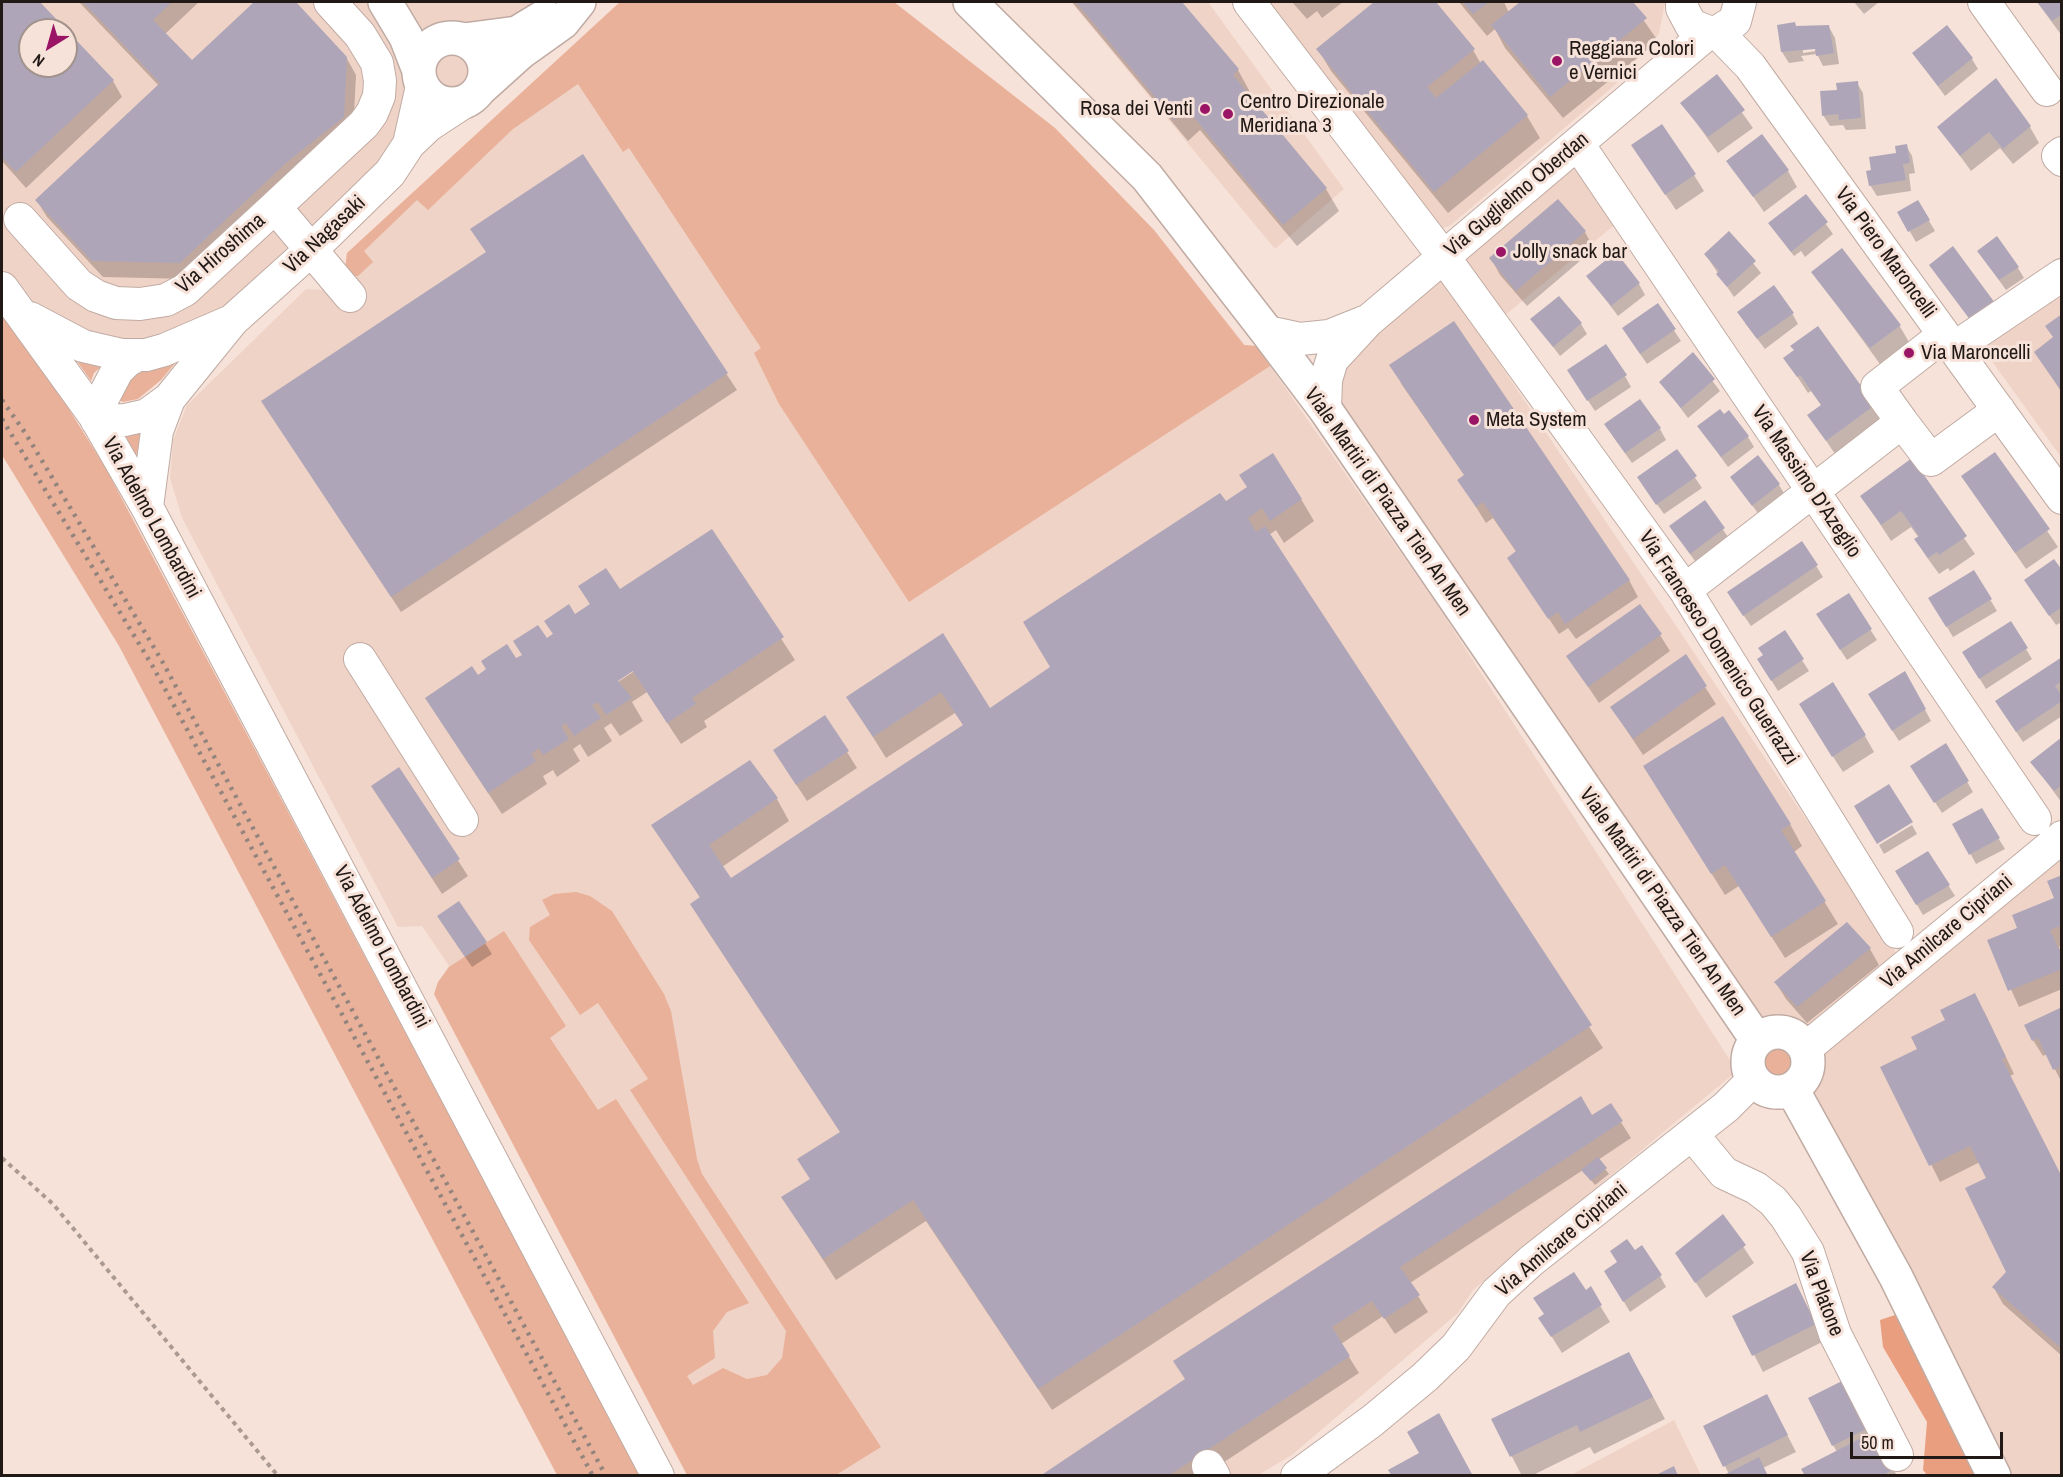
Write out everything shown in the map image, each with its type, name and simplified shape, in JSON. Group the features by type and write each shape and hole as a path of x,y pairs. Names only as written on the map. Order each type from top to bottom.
{"main road":[{"path":"385,2 405,37 420,77 438,102 471,96 485,66 474,46 390,2"},
{"name":"Via Nagasaki","path":"420,77 428,48 436,41 517,33 573,2"},
{"name":"Via Nagasaki","path":"471,96 521,52 563,22 579,2"},
{"name":"Viale Martiri di Piazza Tien An Men","path":"970,2 1147,177 1268,332 1325,409 1757,1040"},
{"name":"Viale Martiri di Piazza Tien An Men","path":"1753,1080 1747,1062 1749,1053 1757,1040 1765,1035 1784,1033 1800,1042 1805,1049"},
{"path":"1753,1080 1767,1091 1792,1089 1805,1076 1807,1058 1805,1049"},
{"path":"1792,1089 1813,1131 1896,1277 1994,1476"}],"street":[{"name":"Via Hiroshima","path":"20,219 79,285 96,296 116,303 140,304 166,300 185,290 364,124 372,113 379,96 380,81 377,63 360,35 330,2"},
{"name":"Via Francesco Domenico Guerrazzi","path":"1249,2 1443,256 1685,590 1897,932"},
{"path":"1984,2 2047,90"},
{"path":"1682,5 1691,25 1725,22"},
{"path":"1666,69 1682,5"},
{"name":"Via Guglielmo Oberdan","path":"1325,409 1326,380 1332,360 1368,321 1666,69 1725,22"},
{"name":"Via Piero Maroncelli","path":"1725,22 1750,66 2061,498"},
{"name":"Via Nagasaki","path":"410,144 420,77"},
{"name":"Via Nagasaki","path":"138,355 127,361 117,371 95,418 125,420 147,415 169,399 233,320 312,249 390,172 410,144 429,125 471,96"},
{"name":"Via Massimo D'Azeglio","path":"1578,144 2035,819"},
{"path":"2061,153 2058,156 2061,160"},
{"name":"Via Hiroshima","path":"275,207 350,296"},
{"path":"1999,410 1931,460 1877,387 2061,275"},
{"name":"Via Adelmo Lombardini","path":"2,288 95,418 147,507 658,1476"},
{"name":"Via Nagasaki","path":"21,313 83,346 122,355 164,351 233,320"},
{"name":"Via Guglielmo Oberdan","path":"1268,332 1300,339 1329,336 1368,321"},
{"name":"Via Nagasaki","path":"147,507 157,431 169,399"},
{"path":"1685,590 1902,422"},
{"path":"360,659 462,820"},
{"name":"Via Amilcare Cipriani","path":"1805,1049 2061,837"},
{"name":"Via Amilcare Cipriani","path":"1297,1476 1332,1466 1456,1347 1496,1293 1531,1261 1726,1107 1753,1080"},
{"name":"Via Platone","path":"1692,1134 1724,1173 1756,1188 1773,1201 1786,1217 1808,1252 1835,1334 1897,1455"}],"path":[{"path":"2,1158 53,1204 278,1476"}],"shaded area":[{"path":"2,2 555,2 208,322 147,348 49,323 2,268"},
{"path":"620,2 894,2 1055,128 1154,230 1245,345 1256,346 1438,606 1737,1071 1473,1290 1458,1313 1292,1455 1258,1475 687,1475 434,994 438,982 449,966 422,926 398,927 182,518 170,478 173,440 187,405 306,289 324,290 345,269 347,253"},
{"path":"620,2 894,2 1055,128 1154,230 1244,345 1256,346 1270,366 909,602 779,404 754,353 761,348 629,148 623,152 578,84 513,129 428,210 417,200 364,251 373,262 358,276 352,276 345,269 347,253"},
{"name":"Centro Direzionale Meridiana 3","path":"1071,2 1208,2 1344,189 1275,249"},
{"path":"1257,2 1665,2 1659,34 1616,84 1451,225 1441,229"},
{"path":"1576,151 1623,218 1498,321 1456,266"},
{"path":"2061,275 2061,457 1973,335"},
{"path":"1442,278 1915,981 2061,833 2061,1475 2006,1475 1823,1121 1338,415 1341,360"},
{"path":"2,313 65,403 105,467 640,1475 557,1475 119,646 2,455"},
{"path":"182,355 161,380 138,399 123,402 116,398 131,374"},
{"path":"74,357 105,363 94,373 91,381"},
{"path":"142,431 136,456 125,435"},
{"path":"576,892 590,896 612,911 664,994 671,1011 697,1159 702,1174 881,1447 836,1475 687,1475 434,994 438,982 449,967 504,931 566,1026 550,1038 598,1110 616,1099 749,1303 727,1312 713,1331 715,1358 687,1376 693,1385 723,1368 747,1379 767,1375 782,1358 786,1331 630,1090 648,1079 598,1003 580,1015 529,940 530,927 550,915 542,900 554,894"},
{"path":"1778,1042 1793,1048 1799,1063 1793,1078 1778,1084 1763,1078 1757,1063 1763,1048"},
{"path":"1898,1314 1985,1475 1927,1475 1923,1470 1927,1422 1883,1347 1880,1320"},
{"path":"1674,1420 1701,1475 1569,1476"}],"building":[{"path":"2,2 40,2 55,18 18,18 18,78 78,78 78,42 114,80 16,172 2,157"},
{"path":"83,2 172,2 153,20 192,60 254,2 296,2 347,57 344,117 287,162 180,263 92,261 35,200 160,83"},
{"name":"Centro Direzionale Meridiana 3","path":"1076,2 1182,2 1239,69 1233,75 1327,188 1283,225 1187,109 1174,120"},
{"path":"1374,2 1436,2 1475,49 1427,87 1436,98 1483,60 1528,115 1434,192 1316,49"},
{"path":"1463,2 1489,2 1473,14"},
{"name":"Reggiana Colori e Vernici","path":"1520,2 1633,2 1647,18 1550,97 1491,25"},
{"path":"2037,2 2062,2 2062,14 2052,21"},
{"path":"1795,22 1796,26 1829,25 1834,53 1816,56 1815,49 1781,52 1777,25"},
{"path":"1947,25 1973,58 1938,86 1912,53"},
{"path":"1717,74 1745,110 1708,137 1680,103"},
{"path":"1996,78 2031,126 2003,149 1989,132 1960,156 1937,127"},
{"path":"1858,81 1861,118 1839,120 1838,114 1822,116 1820,91 1837,90 1836,83"},
{"path":"1662,124 1696,174 1665,195 1631,145"},
{"path":"1762,134 1789,170 1753,197 1726,161"},
{"path":"1907,144 1910,163 1903,164 1906,180 1869,186 1866,171 1871,170 1869,157 1896,153 1895,146"},
{"path":"583,154 728,373 391,597 261,401 486,252 470,229"},
{"path":"1806,194 1828,222 1791,252 1768,223"},
{"path":"1558,199 1586,231 1516,291 1489,258"},
{"path":"1918,200 1930,220 1908,232 1897,212"},
{"path":"1729,231 1756,261 1727,287 1716,274 1719,271 1704,254"},
{"path":"1997,236 2019,267 1999,280 1977,251"},
{"path":"1953,246 1995,303 1971,321 1929,265"},
{"path":"1842,248 1901,325 1870,348 1811,272"},
{"path":"1616,252 1640,283 1611,306 1586,276"},
{"path":"1774,285 1794,313 1757,339 1737,312"},
{"path":"1559,296 1582,323 1553,347 1530,319"},
{"path":"1658,303 1676,329 1640,354 1622,328"},
{"path":"2062,314 2062,392 2034,352 2053,337 2045,326"},
{"name":"Meta System","path":"1454,321 1630,580 1565,624 1558,612 1548,619 1507,558 1516,551 1483,502 1476,507 1457,480 1464,475 1389,365"},
{"path":"1818,326 1875,405 1826,441 1807,415 1821,405 1800,375 1797,377 1783,358 1794,350 1790,346"},
{"path":"1606,344 1627,375 1587,401 1567,370"},
{"path":"1693,352 1715,379 1681,408 1659,382"},
{"path":"1640,399 1661,428 1625,453 1604,424"},
{"path":"1720,409 1724,414 1729,410 1749,436 1721,457 1697,426"},
{"path":"1677,449 1697,476 1656,505 1637,477"},
{"path":"1995,452 2050,529 2015,553 1961,476"},
{"path":"1273,453 1302,499 1270,521 1262,508 1248,518 1256,532 1265,526 1592,1025 1038,1389 913,1200 823,1259 781,1197 810,1179 797,1159 840,1132 690,904 700,897 651,825 750,760 778,798 709,845 731,878 963,725 941,692 873,737 846,697 943,633 990,708 1050,667 1023,622 1220,493 1226,501 1247,487 1239,475"},
{"path":"1758,455 1780,484 1752,506 1730,477"},
{"path":"1912,458 1967,536 1939,555 1937,552 1928,558 1914,539 1919,536 1901,511 1881,525 1860,496"},
{"path":"1705,500 1725,528 1690,554 1669,526"},
{"path":"712,529 784,637 692,698 696,704 667,723 633,671 618,681 632,698 606,715 598,702 592,705 601,718 574,736 566,723 561,726 569,739 543,755 539,748 531,754 536,761 488,793 425,698 472,666 478,675 486,669 481,661 507,644 516,658 522,655 513,641 538,625 547,638 553,634 544,621 569,604 575,614 590,604 578,586 606,568 620,589"},
{"path":"1802,541 1818,565 1743,616 1727,592"},
{"path":"2054,559 2062,570 2062,607 2049,616 2024,580"},
{"path":"1974,570 1992,599 1946,627 1928,598"},
{"path":"1849,593 1872,629 1840,650 1816,614"},
{"path":"1640,604 1662,634 1588,687 1566,656"},
{"path":"2011,621 2028,648 1979,679 1962,652"},
{"path":"1785,630 1804,659 1771,681 1757,659 1763,655 1758,648"},
{"path":"1686,654 1707,686 1633,739 1610,707"},
{"path":"2062,657 2062,681 2055,686 2062,696 2062,701 2016,732 1995,701"},
{"path":"1905,671 1926,709 1892,731 1868,694"},
{"path":"1833,682 1866,735 1832,757 1799,704"},
{"path":"825,715 849,751 796,785 773,750"},
{"path":"1723,716 1791,824 1781,830 1826,901 1771,937 1725,865 1711,874 1643,766"},
{"path":"2062,737 2062,785 2054,791 2030,762"},
{"path":"1946,743 1969,781 1934,803 1910,766"},
{"path":"399,767 460,859 432,878 371,786"},
{"path":"1889,784 1913,822 1877,844 1854,806"},
{"path":"1982,808 2000,838 1969,855 1952,824"},
{"path":"1928,851 1950,885 1916,905 1895,871"},
{"path":"2062,875 2062,925 2050,930 2062,956 2062,969 2008,991 1987,940 2017,928 2012,915 2054,898 2047,881"},
{"path":"459,901 487,942 465,957 437,916"},
{"path":"1847,922 1871,948 1797,1007 1774,982"},
{"path":"1975,993 2006,1057 2002,1059 2062,1177 2062,1349 1992,1287 2006,1272 1965,1188 1986,1178 1970,1146 1929,1166 1880,1067 1917,1049 1911,1037 1945,1020 1940,1010"},
{"path":"2062,1007 2062,1066 2053,1070 2038,1038 2032,1041 2024,1025"},
{"path":"1581,1096 1592,1115 1611,1103 1623,1121 1400,1267 1420,1295 1384,1319 1372,1301 1332,1327 1350,1356 1168,1476 1040,1476 1185,1379 1173,1361"},
{"path":"1598,1157 1607,1168 1591,1181 1581,1170"},
{"path":"1723,1214 1746,1245 1695,1283 1675,1253"},
{"path":"1627,1239 1635,1250 1642,1245 1662,1275 1623,1302 1604,1271 1617,1262 1610,1251"},
{"path":"1574,1272 1586,1290 1591,1286 1602,1305 1551,1337 1538,1318 1544,1314 1533,1298"},
{"path":"1796,1283 1816,1324 1752,1356 1732,1316"},
{"path":"1629,1352 1653,1397 1580,1432 1577,1425 1510,1457 1491,1419"},
{"path":"1844,1380 1868,1428 1832,1446 1808,1398"},
{"path":"1767,1394 1788,1435 1723,1467 1703,1426"},
{"path":"1439,1413 1473,1476 1392,1476 1388,1470 1419,1453 1407,1432"},
{"path":"1875,1431 1894,1469 1882,1476 1805,1476 1801,1469"},
{"path":"1759,1457 1768,1476 1722,1476"},
{"path":"1674,1466 1678,1476 1654,1476"}],"railway":[{"path":"2,400 26,434 162,661 606,1476"},
{"path":"2,419 152,665 593,1476"}],"place":[{"name":"Reggiana Colori e Vernici","path":"1557,61"},
{"name":"Rosa dei Venti","path":"1205,109"},
{"name":"Centro Direzionale Meridiana 3","path":"1228,114"},
{"name":"Jolly snack bar","path":"1501,252"},
{"name":"Via Maroncelli","path":"1909,353"},
{"name":"Meta System","path":"1474,420"}]}
